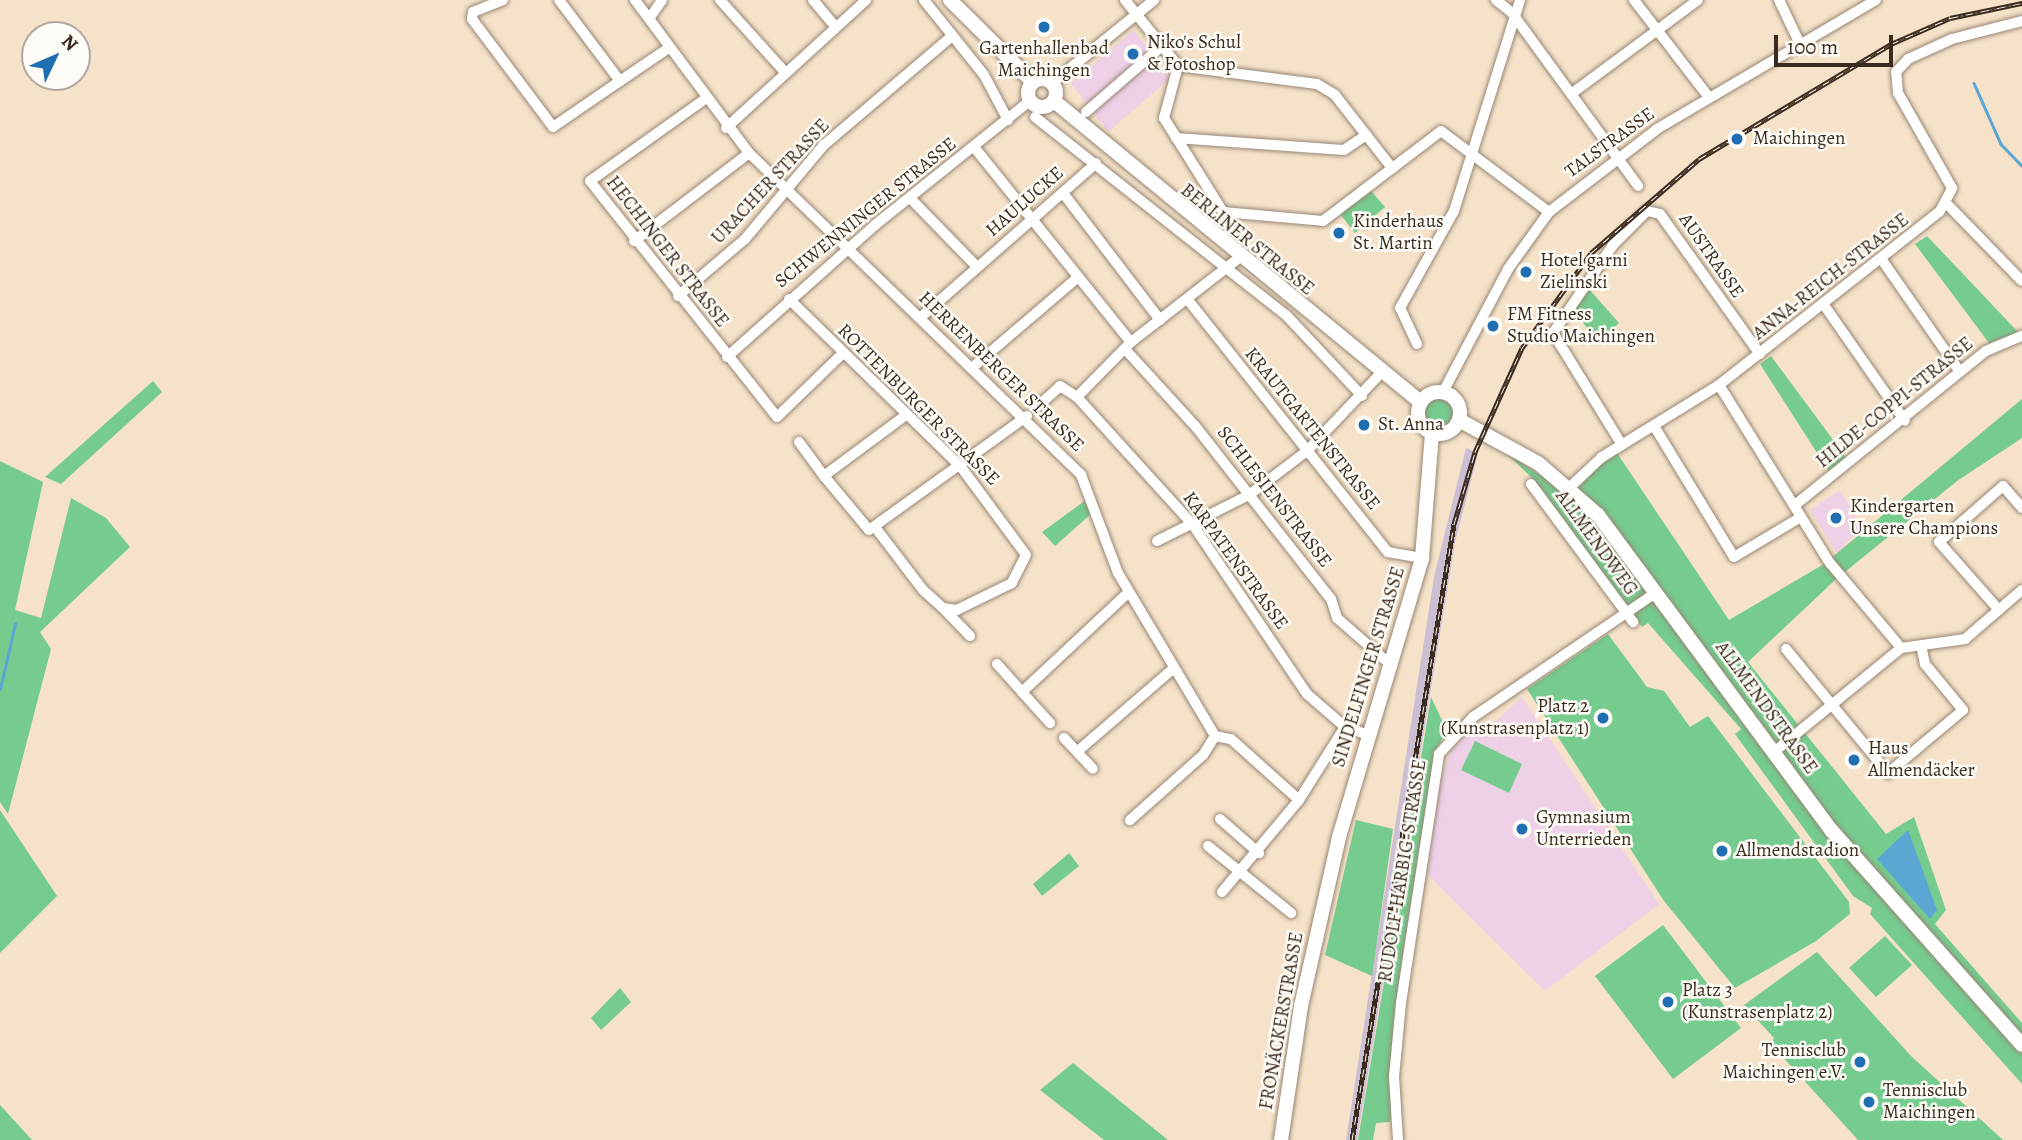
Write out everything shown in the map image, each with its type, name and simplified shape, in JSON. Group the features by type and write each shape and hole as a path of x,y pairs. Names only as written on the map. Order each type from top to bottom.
{"main road":[{"path":"950,0 1033,82 1052,83 1054,101 1042,107 1030,101 1033,82"},
{"name":"BERLINER STRASSE","path":"1054,101 1234,263 1421,402"},
{"path":"1443,393 1457,402 1460,420 1449,433 1432,433 1419,421 1421,402 1443,393"},
{"name":"ALLMENDSTRASSE","path":"1460,420 1570,487 1657,592 1853,856 2022,1045"},
{"name":"SINDELFINGER STRASSE","path":"1322,909 1368,735 1392,666 1422,558 1432,433"},
{"name":"FRONÄCKERSTRASSE","path":"1281,1140 1322,909"}],"street":[{"path":"503,0 473,12 472,19 553,127 670,47"},
{"path":"559,0 620,81"},
{"name":"HERRENBERGER STRASSE","path":"635,0 651,16 726,128 749,153 846,249 1027,416 1081,475 1129,592 1215,736"},
{"path":"651,16 662,0"},
{"path":"720,0 784,71"},
{"path":"813,0 834,25"},
{"path":"726,128 834,25 866,0"},
{"path":"924,0 984,75 1008,120"},
{"path":"1125,0 1178,66 1317,84 1335,95 1392,168"},
{"path":"1052,83 1154,0"},
{"path":"1496,0 1512,12 1638,186"},
{"path":"1417,344 1400,309 1438,248 1474,151 1512,32 1512,12 1520,0"},
{"path":"1634,0 1708,96"},
{"path":"1571,94 1698,0"},
{"path":"1779,0 1799,42"},
{"name":"TALSTRASSE","path":"1443,393 1508,269 1549,212 1618,157 1708,96 1876,0"},
{"path":"2022,21 1938,45 1903,63 1895,85 1950,183 1947,204 2022,281"},
{"name":"URACHER STRASSE","path":"678,296 745,239 824,145 952,36"},
{"path":"1086,112 1162,46"},
{"path":"1178,66 1164,118 1223,212 1323,221 1441,131 1474,151 1549,212"},
{"name":"HECHINGER STRASSE","path":"705,99 590,181 634,241 777,417 841,355"},
{"name":"SCHWENNINGER STRASSE","path":"727,357 846,249 1030,101"},
{"path":"1035,117 1234,263 1362,396"},
{"path":"1176,138 1344,150 1366,135"},
{"name":"SCHLESIENSTRASSE","path":"974,147 1128,346 1331,599 1337,618 1392,666"},
{"path":"634,241 749,153"},
{"name":"HAULUCKE","path":"921,317 1096,163"},
{"path":"1063,193 1160,320"},
{"path":"910,198 977,267"},
{"name":"ANNA-REICH-STRASSE","path":"1570,487 1622,445 1719,385 1882,260 1947,204"},
{"name":"AUSTRASSE","path":"1622,445 1553,333 1613,245 1654,209 1760,354"},
{"path":"1882,260 1960,372"},
{"path":"1037,407 1060,386 1077,397 1128,346 1234,263"},
{"path":"974,366 1076,279"},
{"name":"ROTTENBURGER STRASSE","path":"789,299 841,355 961,467 1026,555 1012,583 957,610 943,608"},
{"name":"KRAUTGARTENSTRASSE","path":"1188,300 1388,552 1422,558"},
{"path":"1824,305 1905,421"},
{"name":"HILDE-COPPI-STRASSE","path":"1794,505 1905,421 1991,348 2022,336"},
{"path":"1157,541 1249,495 1307,451 1381,373"},
{"path":"1719,385 1836,571 1901,648"},
{"name":"KARPATENSTRASSE","path":"1077,397 1192,525 1286,667 1345,727 1368,735"},
{"path":"824,477 906,415"},
{"path":"872,529 961,467 1027,416"},
{"path":"1654,426 1734,557 1801,517"},
{"path":"799,442 824,477 970,636"},
{"name":"ALLMENDWEG","path":"1531,484 1629,617"},
{"path":"1999,610 1939,542 2003,486 2022,508"},
{"path":"1774,752 1901,648 1965,639 2022,590"},
{"path":"1022,692 1129,592"},
{"name":"RUDOLF-HARBIG-STRASSE","path":"1398,1140 1401,1003 1439,754 1457,729 1629,617 1657,592"},
{"path":"1786,649 1888,773 1964,710 1925,664 1921,645"},
{"path":"997,664 1050,723"},
{"path":"1079,750 1174,668"},
{"path":"1222,892 1259,853 1298,800 1345,727"},
{"path":"1130,820 1203,755 1215,736 1231,739 1298,800"},
{"path":"1064,738 1079,750 1093,769"},
{"path":"1220,819 1259,853"},
{"path":"1208,846 1292,913"}],"shaded area":[{"path":"1134,30 1169,79 1108,132 1071,83"},
{"path":"1466,448 1478,453 1455,542 1357,1140 1346,1140 1434,577"},
{"name":"Kindergarten Unsere Champions","path":"1840,490 1862,527 1837,553 1810,510"},
{"name":"Gymnasium Unterrieden","path":"1522,697 1659,904 1545,991 1428,875 1439,785 1451,751 1477,725 1496,721"}],"green space":[{"path":"1371,191 1385,207 1355,233 1340,214"},
{"path":"1927,236 2018,332 1989,343 1915,244"},
{"path":"1589,289 1619,323 1598,343 1574,310"},
{"path":"1771,356 1848,460 1830,473 1760,364"},
{"path":"153,381 162,392 61,484 45,477"},
{"path":"1439,397 1450,402 1455,413 1450,424 1439,429 1428,424 1423,413 1428,402"},
{"path":"2022,399 2022,438 1957,481 1835,580 1748,662 1886,834 1914,817 1946,910 1935,924 2022,1023 2022,1084 1870,914 1872,908 1853,896 1735,734 1741,729 1648,623 1642,627 1535,481 1505,452 1573,497 1591,472 1617,453 1729,620 1824,564"},
{"path":"0,461 43,482 15,610 41,618 71,498 106,518 130,547 40,632 51,649 8,814 0,802"},
{"path":"1086,500 1091,514 1055,546 1042,532"},
{"name":"Allmendstadion","path":"1608,634 1647,687 1664,691 1690,727 1708,716 1849,902 1850,914 1816,941 1735,988 1664,901 1527,689"},
{"path":"1431,697 1447,731 1435,751 1402,960 1390,1122 1376,1123 1373,1140 1358,1140"},
{"path":"1475,741 1522,764 1509,793 1461,770"},
{"path":"0,810 57,896 0,953"},
{"path":"1356,820 1393,829 1372,976 1325,955"},
{"path":"1069,853 1079,866 1042,896 1033,884"},
{"name":"Platz 3 (Kunstrasenplatz 2)","path":"1663,925 1741,1028 1673,1079 1595,976"},
{"path":"1885,936 1912,965 1876,997 1849,968"},
{"name":"Tennisclub Maichingen e.V.","path":"1817,952 1911,1056 2003,1140 1858,1140 1771,1044 1774,1038 1744,1005"},
{"path":"620,988 631,1002 601,1030 591,1018"},
{"path":"1073,1063 1168,1140 1104,1140 1040,1090"},
{"path":"0,1105 32,1140 0,1140"}],"water":[{"path":"1908,830 1937,910 1930,919 1877,859"}],"waterway":[{"path":"1974,83 2001,144 2022,166"},
{"path":"0,689 15,624"}],"railway":[{"path":"1352,1140 1454,524 1475,452 1522,348 1591,253 1699,159 1891,44 1950,18 2022,3"}],"place":[{"name":"Gartenhallenbad Maichingen","path":"1044,27"},
{"name":"Niko's Schul & Fotoshop","path":"1133,54"},
{"name":"Maichingen","path":"1737,139"},
{"name":"Kinderhaus St. Martin","path":"1339,233"},
{"name":"Hotel garni Zielinski","path":"1526,272"},
{"name":"FM Fitness Studio Maichingen","path":"1493,326"},
{"name":"St. Anna","path":"1364,425"},
{"name":"Kindergarten Unsere Champions","path":"1836,518"},
{"name":"Platz 2 (Kunstrasenplatz 1)","path":"1603,718"},
{"name":"Haus Allmendäcker","path":"1854,760"},
{"name":"Gymnasium Unterrieden","path":"1522,829"},
{"name":"Allmendstadion","path":"1722,851"},
{"name":"Platz 3 (Kunstrasenplatz 2)","path":"1668,1002"},
{"name":"Tennisclub Maichingen e.V.","path":"1860,1062"},
{"name":"Tennisclub Maichingen","path":"1869,1102"}]}
